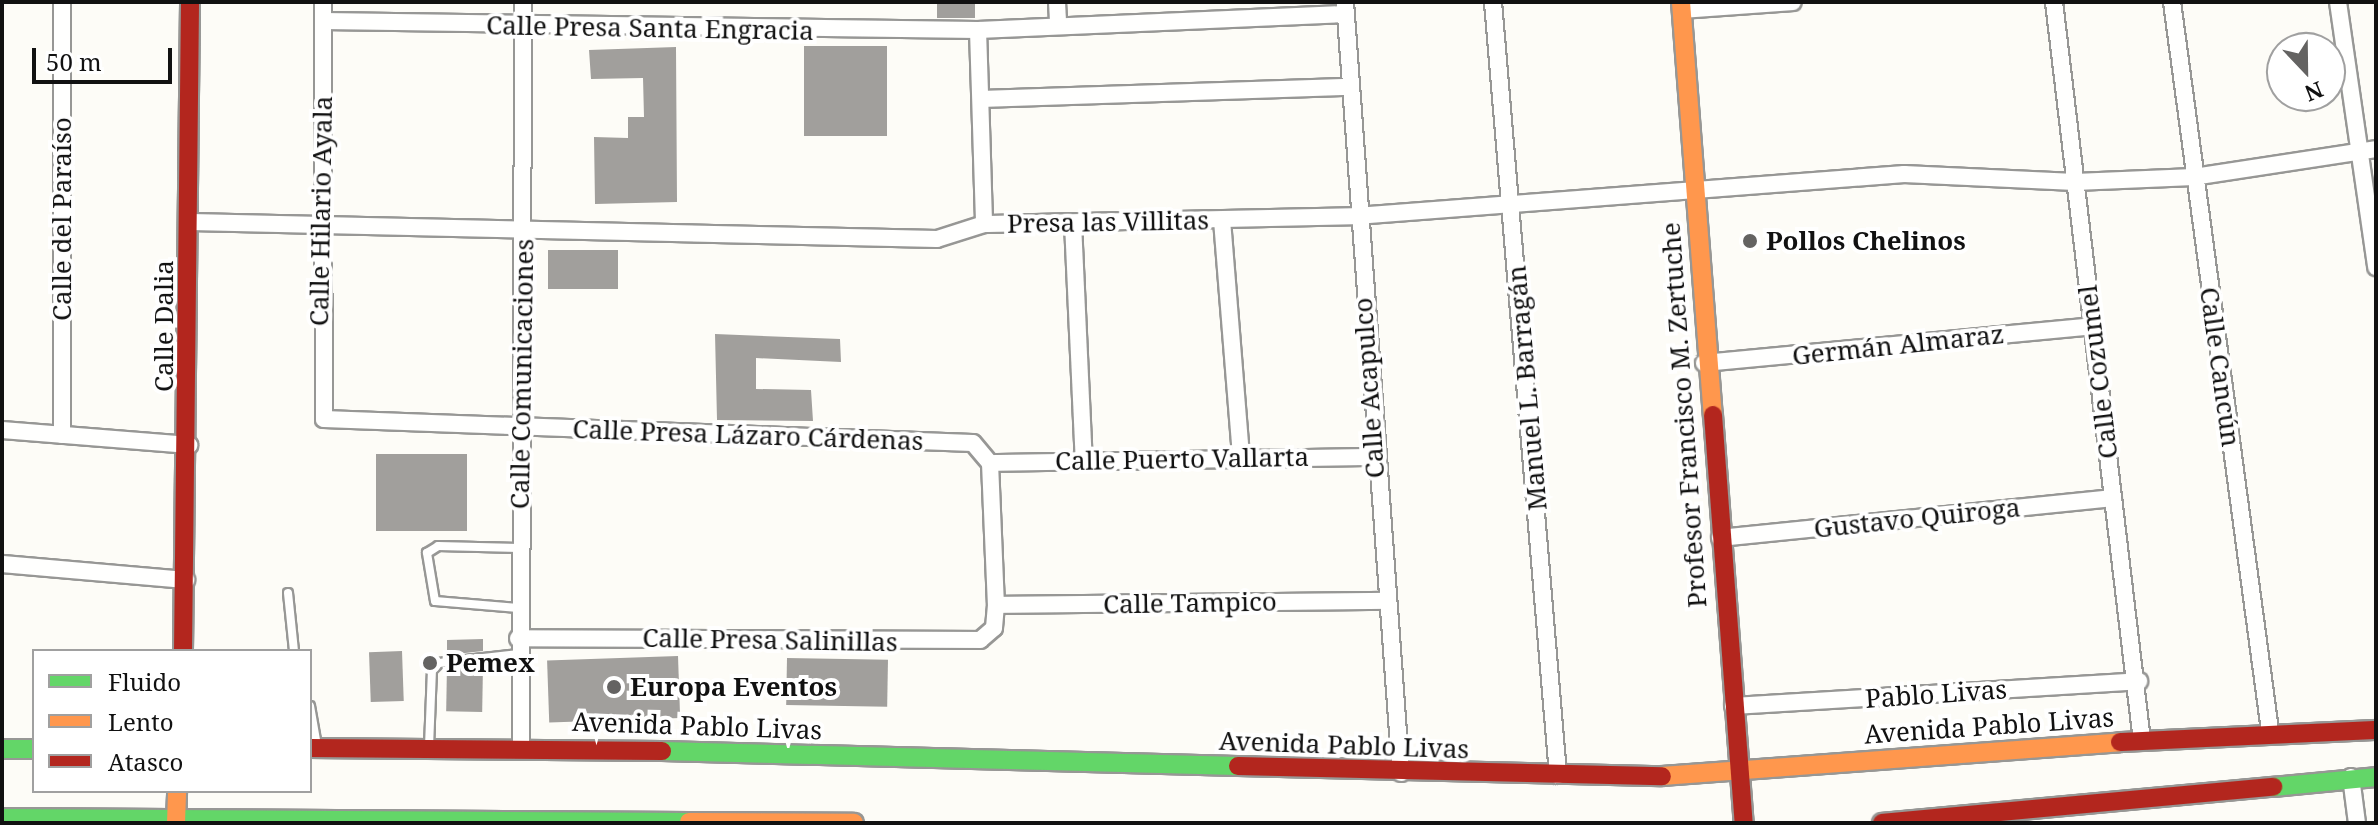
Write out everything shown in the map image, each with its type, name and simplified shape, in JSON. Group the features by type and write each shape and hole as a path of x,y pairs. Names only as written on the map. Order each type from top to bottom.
{"main road":[{"name":"Calle Dalia","path":"183,649 189,445 190,2"},
{"name":"Profesor Francisco M. Zertuche","path":"1681,6 1704,363 1744,823"},
{"name":"Avenida Pablo Livas","path":"314,748 521,747 1558,775 1739,771 2270,731 2376,730"},
{"path":"2,749 32,749"},
{"path":"1882,823 2076,814 2351,777 2376,777"},
{"path":"176,820 177,793"},
{"path":"2,818 33,821 854,823"}],"street":[{"name":"Calle del Paraíso","path":"62,2 62,435"},
{"name":"Calle Hilario Ayala","path":"323,2 321,222 324,419"},
{"name":"Calle Comunicaciones","path":"521,747 518,608 524,227 523,2"},
{"path":"1057,2 1058,22"},
{"name":"Manuel L. Barragán","path":"1493,2 1558,775"},
{"path":"1681,6 1793,2"},
{"name":"Calle Cozumel","path":"2054,2 2113,498 2139,681 2142,741"},
{"name":"Calle Cancún","path":"2172,2 2270,731"},
{"path":"2338,2 2368,150 2376,267"},
{"name":"Calle Presa Santa Engracia","path":"323,21 523,28 978,30 1214,9 1345,8"},
{"name":"Calle Acapulco","path":"1345,8 1356,216 1401,773"},
{"path":"978,30 984,224"},
{"path":"981,99 1350,87"},
{"name":"Presa las Villitas","path":"191,222 321,222 937,239 984,224 1356,216 1693,185 1962,173 2075,182 2194,177 2368,150"},
{"path":"1222,220 1241,456"},
{"path":"1073,223 1084,461"},
{"name":"Germán Almaraz","path":"1704,363 2092,326"},
{"name":"Calle Presa Lázaro Cárdenas","path":"324,419 981,445 990,463"},
{"path":"2,430 189,445"},
{"name":"Calle Puerto Vallarta","path":"990,463 1241,456 1375,457"},
{"path":"990,463 996,605"},
{"name":"Gustavo Quiroga","path":"1720,538 2113,498"},
{"path":"2,564 186,580"},
{"name":"Calle Tampico","path":"996,605 1385,601"},
{"name":"Calle Presa Salinillas","path":"518,646 980,640 994,628 996,605"},
{"name":"Pablo Livas","path":"1733,706 2139,681"},
{"path":"2351,777 2357,823"}],"lane":[{"path":"518,608 435,601 427,553 438,546 519,548"},
{"path":"288,593 294,649"},
{"path":"429,747 432,670 439,663 518,646"},
{"path":"312,727 314,748"}],"building":[{"path":"937,2 975,2 975,18 937,18"},
{"path":"804,46 887,46 887,136 804,136"},
{"path":"676,47 677,202 595,204 594,137 628,138 628,117 644,117 643,78 591,79 589,50"},
{"path":"548,250 618,250 618,289 548,289"},
{"path":"715,334 840,339 841,362 756,358 756,389 811,390 813,421 717,420"},
{"path":"376,454 467,454 467,531 376,531"},
{"path":"483,639 483,651 447,655 447,640"},
{"path":"402,651 404,701 371,702 369,652"},
{"name":"Europa Eventos","path":"678,656 680,718 549,723 547,661"},
{"path":"787,658 888,660 887,707 786,705"},
{"path":"447,664 483,665 482,712 446,711"}],"traffic: fast":[{"path":"2,749 32,749"},
{"path":"662,751 1238,766"},
{"path":"2273,787 2376,777"},
{"path":"2,818 689,822"}],"traffic: slow":[{"path":"1681,2 1713,415"},
{"path":"1662,776 2120,742"},
{"path":"176,823 177,793"},
{"path":"689,822 854,823"}],"traffic: jam":[{"path":"183,649 190,2"},
{"path":"1713,415 1744,823"},
{"path":"2120,742 2376,730"},
{"path":"312,748 662,751"},
{"path":"1238,766 1662,776"},
{"path":"1882,823 2273,787"}],"place":[{"name":"Pollos Chelinos","path":"1750,241"},
{"name":"Pemex","path":"430,663"},
{"name":"Europa Eventos","path":"614,687"}]}
